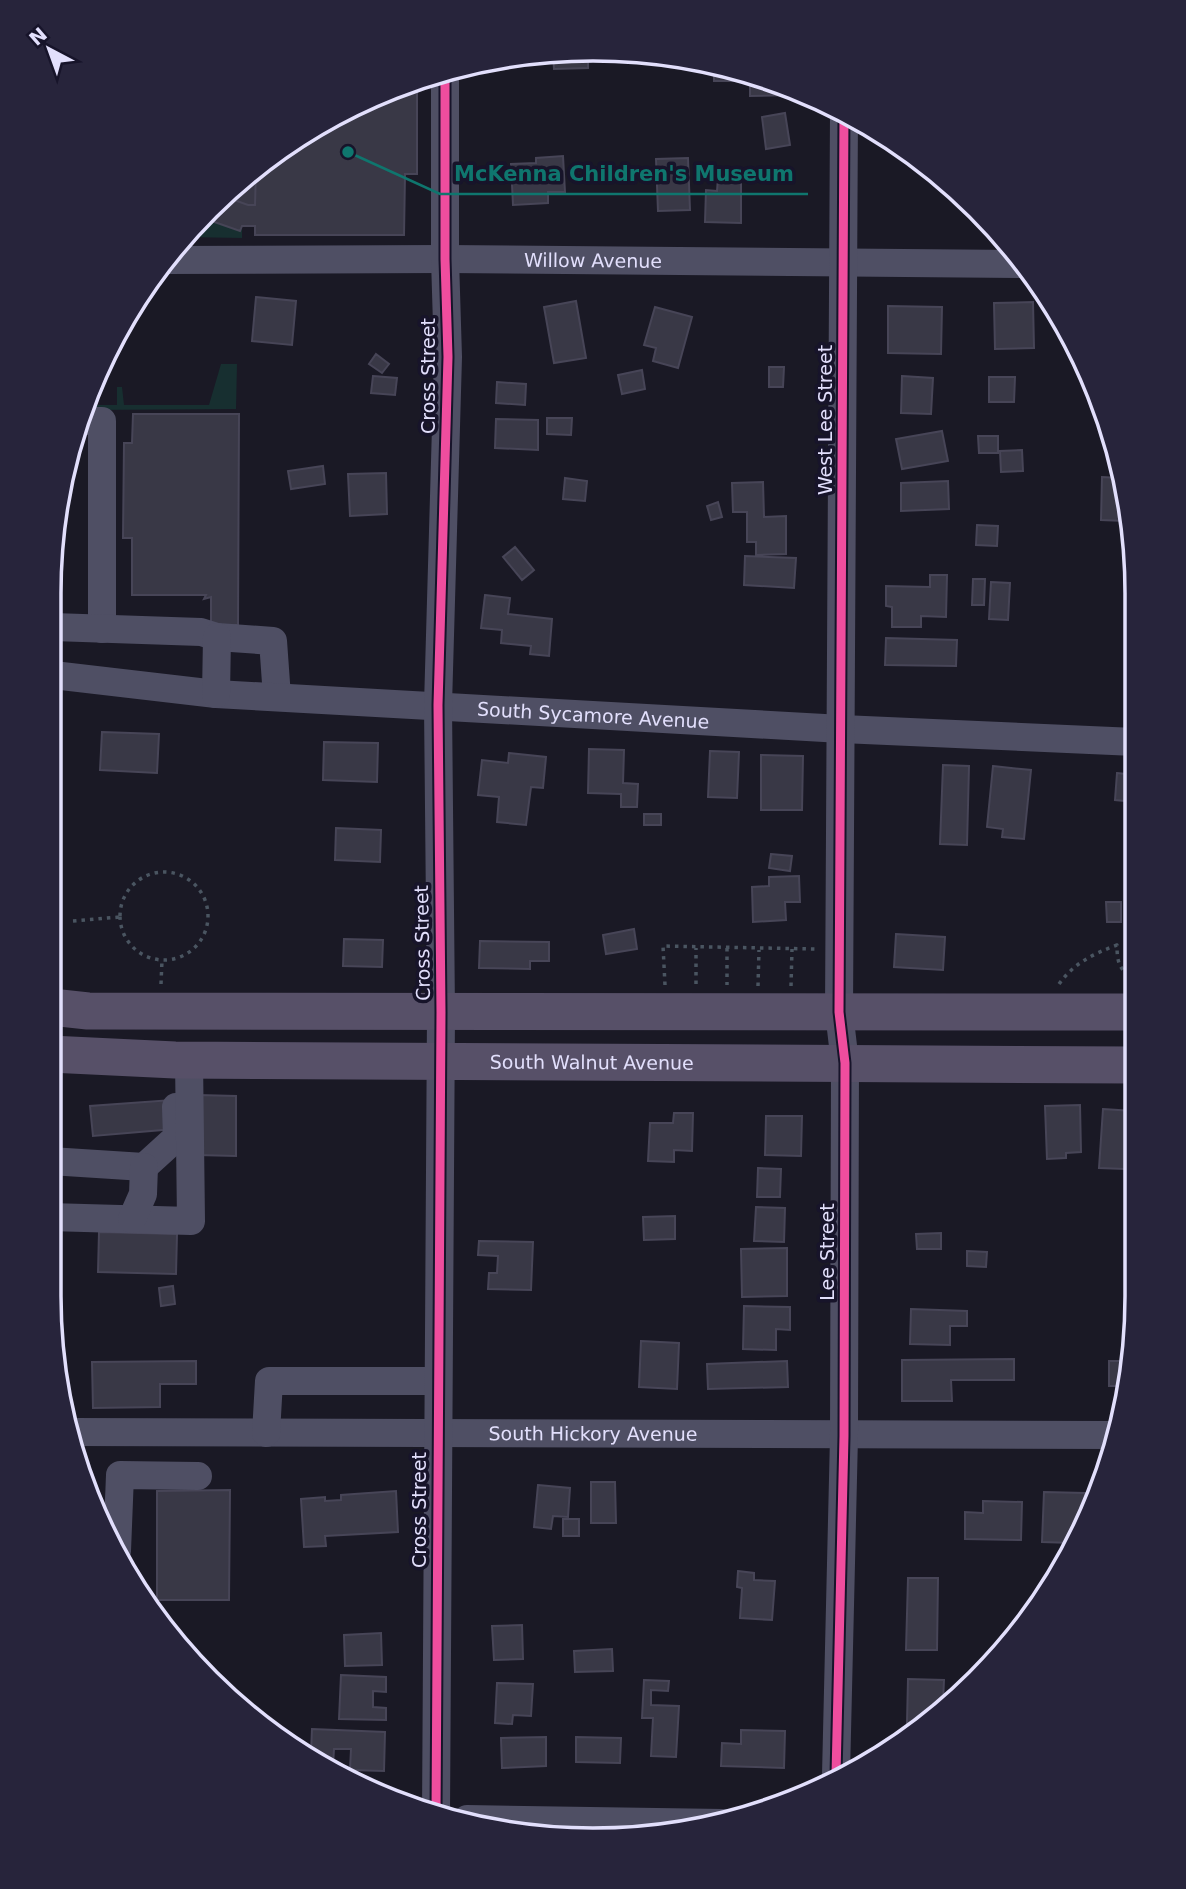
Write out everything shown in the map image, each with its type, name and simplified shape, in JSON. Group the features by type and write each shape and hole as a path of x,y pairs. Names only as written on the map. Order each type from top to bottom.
{"main road":[{"path":"61,1008 88,1011 1125,1012"},
{"name":"South Walnut Avenue","path":"61,1054 182,1060 1125,1065"}],"street":[{"name":"Cross Street","path":"436,1804 441,1012 438,705 448,357 445,82"},
{"name":"West Lee Street","path":"842,729 844,124"},
{"name":"Willow Avenue","path":"178,260 445,259 1011,264"},
{"path":"89,421 102,421 102,629"},
{"path":"61,627 201,632 217,637 273,640 277,697"},
{"path":"216,694 217,637"},
{"name":"South Sycamore Avenue","path":"61,676 216,694 842,729 1125,742"},
{"name":"Lee Street","path":"836,1769 844,1436 845,1063 839,1012 842,729"},
{"path":"132,1219 143,1194 144,1167 177,1136 182,1060"},
{"path":"61,1217 191,1221 182,1060"},
{"path":"61,1162 144,1167"},
{"path":"265,1433 269,1381 438,1381"},
{"name":"South Hickory Avenue","path":"79,1432 1107,1435"},
{"path":"118,1534 120,1475 187,1476 173,1433"},
{"path":"500,1820 668,1822"}],"path":[{"path":"162,872 176,874 198,889 205,901 208,916 206,929 189,952 162,960 135,950 125,938 120,917 125,895 134,884 147,876 162,872"},
{"path":"74,921 120,917"},
{"path":"1055,990 1067,972 1089,956 1117,945 1116,962 1125,974"},
{"path":"665,990 663,946 759,950 839,949"},
{"path":"695,990 696,947"},
{"path":"727,948 727,990"},
{"path":"791,990 792,949"},
{"path":"758,990 759,950"},
{"path":"161,986 162,960"}],"green space":[{"path":"213,221 239,231 242,226 242,238 198,237"},
{"path":"221,364 237,364 236,409 94,410 96,405 117,405 117,387 122,387 124,405 209,405"}],"building":[{"path":"588,61 588,68 554,69 554,63"},
{"path":"714,75 736,81 736,81 714,81"},
{"path":"750,85 779,95 750,96"},
{"path":"417,91 417,174 405,174 404,235 255,235 255,226 242,226 240,231 213,221 235,200 255,205 256,182 269,171 327,132"},
{"path":"785,113 790,145 766,149 762,117"},
{"path":"563,156 565,192 548,192 548,203 513,205 511,164 536,163 536,158"},
{"path":"688,158 690,210 658,211 656,159"},
{"path":"718,178 741,178 741,223 705,222 706,190 717,191"},
{"path":"256,182 255,205 235,200"},
{"path":"256,297 296,301 292,345 252,341"},
{"path":"576,301 586,358 554,363 544,307"},
{"path":"1033,302 1034,348 995,349 994,303"},
{"path":"888,306 942,307 941,354 888,353"},
{"path":"655,307 692,317 678,368 653,361 656,348 644,345"},
{"path":"376,354 389,364 382,373 369,364"},
{"path":"769,367 784,367 783,387 769,387"},
{"path":"642,370 645,389 622,394 618,375"},
{"path":"373,376 397,378 395,395 371,393"},
{"path":"902,376 933,378 931,414 901,413"},
{"path":"989,377 1015,377 1014,402 989,402"},
{"path":"497,382 526,384 525,405 496,403"},
{"path":"133,414 239,414 238,625 211,625 211,597 204,599 206,595 132,595 132,538 123,538 124,443 132,443"},
{"path":"547,418 572,418 571,435 547,434"},
{"path":"496,419 538,420 538,450 495,448"},
{"path":"942,431 948,461 902,469 896,439"},
{"path":"978,436 998,436 998,453 979,453"},
{"path":"1022,450 1023,471 1001,472 1000,451"},
{"path":"323,466 325,484 291,489 288,471"},
{"path":"386,473 387,514 350,516 348,474"},
{"path":"1102,477 1112,478 1120,521 1101,520"},
{"path":"565,478 587,481 585,501 563,499"},
{"path":"948,481 949,509 901,511 901,483"},
{"path":"763,482 764,517 786,516 786,554 756,555 756,542 747,542 747,512 733,512 732,483"},
{"path":"718,502 722,517 711,520 707,506"},
{"path":"977,525 998,526 997,546 976,545"},
{"path":"515,547 534,570 522,580 503,557"},
{"path":"745,556 796,558 794,588 744,585"},
{"path":"930,575 947,575 946,617 921,616 921,627 892,627 892,607 886,606 886,586 930,587"},
{"path":"973,579 985,579 984,605 972,605"},
{"path":"991,582 1010,583 1008,620 989,619"},
{"path":"485,595 510,598 508,614 552,619 549,656 530,654 531,646 501,643 502,630 481,628"},
{"path":"886,638 957,640 956,666 885,665"},
{"path":"102,732 159,734 157,773 100,770"},
{"path":"324,742 378,743 377,782 323,780"},
{"path":"589,749 624,750 623,783 638,784 637,807 621,807 621,794 588,793"},
{"path":"710,751 739,752 737,798 708,797"},
{"path":"509,753 546,757 543,788 531,787 526,825 497,822 499,797 478,795 482,760 508,763"},
{"path":"761,755 803,756 802,810 761,810"},
{"path":"943,765 969,766 967,845 940,844"},
{"path":"993,766 1031,770 1024,839 1002,837 1003,829 987,827"},
{"path":"1117,773 1125,774 1125,801 1115,800"},
{"path":"644,814 661,814 661,825 644,825"},
{"path":"336,828 381,830 380,862 335,860"},
{"path":"771,854 792,856 790,871 769,868"},
{"path":"799,876 800,902 785,902 786,920 753,922 752,887 769,886 769,877"},
{"path":"1106,902 1121,902 1121,922 1107,922"},
{"path":"634,929 637,949 606,954 603,935"},
{"path":"896,934 945,937 943,970 894,967"},
{"path":"344,939 383,940 382,967 343,966"},
{"path":"480,941 549,942 549,961 530,961 530,969 479,968"},
{"path":"198,1095 236,1096 236,1156 197,1155"},
{"path":"172,1100 174,1129 93,1136 90,1106"},
{"path":"1080,1105 1081,1152 1066,1153 1066,1158 1047,1159 1045,1106"},
{"path":"1103,1109 1125,1110 1125,1169 1099,1168"},
{"path":"674,1113 693,1113 692,1151 674,1150 674,1162 648,1161 650,1123 673,1123"},
{"path":"766,1116 802,1116 801,1156 765,1155"},
{"path":"758,1168 781,1169 780,1197 757,1197"},
{"path":"756,1207 785,1208 784,1242 754,1241"},
{"path":"675,1216 675,1239 644,1240 643,1217"},
{"path":"99,1232 177,1234 176,1274 98,1272"},
{"path":"941,1233 941,1249 917,1249 916,1234"},
{"path":"479,1241 533,1242 531,1290 488,1289 489,1273 497,1273 498,1256 478,1255"},
{"path":"787,1248 787,1296 742,1297 741,1249"},
{"path":"967,1251 987,1252 986,1267 967,1266"},
{"path":"173,1286 175,1304 161,1306 159,1288"},
{"path":"744,1306 790,1307 790,1330 776,1329 776,1350 743,1349"},
{"path":"911,1309 967,1311 967,1326 950,1326 950,1345 910,1344"},
{"path":"641,1341 679,1343 677,1389 639,1387"},
{"path":"1014,1359 1014,1380 951,1380 952,1401 902,1401 902,1360"},
{"path":"196,1361 196,1384 160,1384 160,1407 93,1408 92,1362"},
{"path":"787,1361 788,1387 708,1389 707,1364"},
{"path":"1109,1361 1120,1361 1117,1386 1109,1386"},
{"path":"591,1482 615,1482 616,1523 591,1523"},
{"path":"538,1485 570,1488 568,1517 553,1516 551,1529 534,1527"},
{"path":"230,1490 229,1600 157,1600 157,1491"},
{"path":"396,1491 398,1532 325,1536 326,1546 304,1547 301,1499 325,1497 325,1501 341,1500 341,1495"},
{"path":"1044,1492 1085,1493 1064,1543 1042,1542"},
{"path":"983,1501 1022,1502 1021,1540 965,1539 965,1512 983,1513"},
{"path":"563,1519 579,1519 579,1536 563,1536"},
{"path":"738,1571 754,1573 754,1580 775,1581 772,1620 740,1618 742,1588 737,1587"},
{"path":"908,1578 938,1578 937,1650 906,1650"},
{"path":"522,1625 523,1659 494,1660 492,1626"},
{"path":"381,1633 382,1665 345,1666 344,1635"},
{"path":"612,1649 613,1671 575,1672 574,1651"},
{"path":"341,1675 386,1677 386,1692 373,1691 373,1707 386,1708 386,1720 339,1719"},
{"path":"908,1679 944,1680 943,1697 907,1723"},
{"path":"644,1680 669,1681 668,1691 651,1690 651,1705 679,1706 676,1757 651,1756 653,1718 642,1718"},
{"path":"497,1683 533,1684 531,1716 513,1715 512,1724 495,1723"},
{"path":"312,1729 385,1732 384,1771 350,1769 351,1749 334,1749 333,1760 311,1747"},
{"path":"741,1730 785,1731 784,1768 721,1766 722,1743 741,1744"},
{"path":"546,1737 546,1766 502,1768 501,1738"},
{"path":"576,1737 621,1738 620,1763 576,1762"}],"cycle path":[{"path":"436,1804 441,1012 438,705 448,357 445,82"},
{"path":"836,1769 844,1436 845,1063 839,1012 844,124"}],"place":[{"name":"McKenna Children's Museum","path":"348,152"}]}
